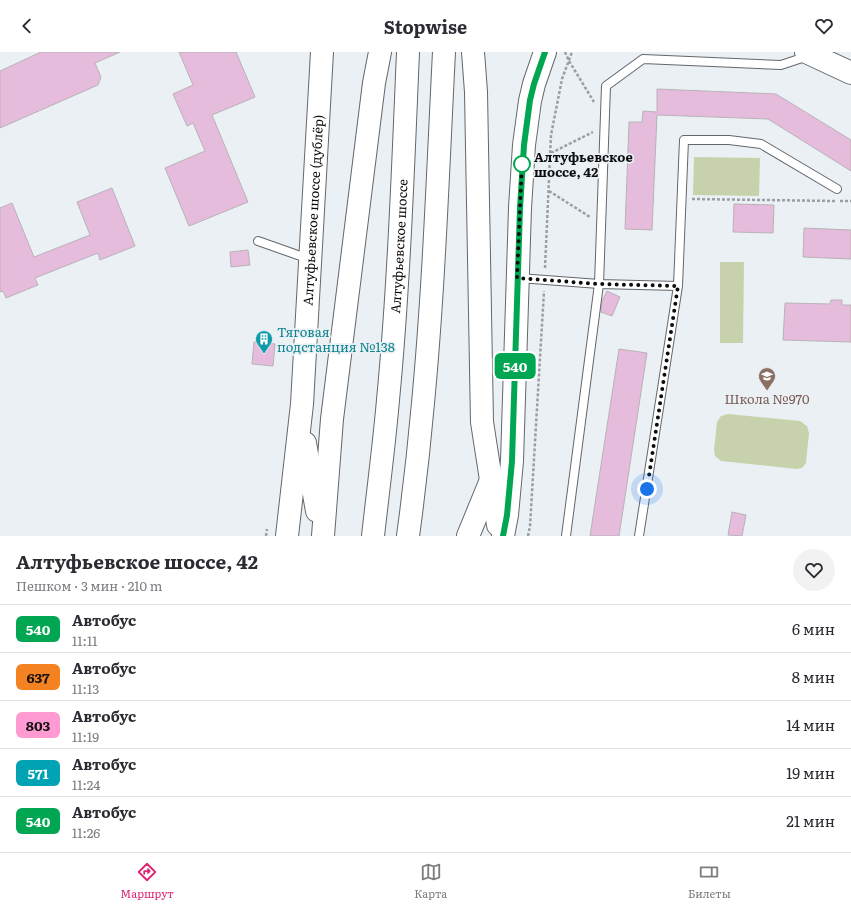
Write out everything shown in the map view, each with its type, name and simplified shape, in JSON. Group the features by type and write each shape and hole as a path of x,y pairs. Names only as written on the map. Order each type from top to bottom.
{"main road":[{"name":"Алтуфьевское шоссе (дублёр)","path":"287,536 302,404 322,52"},
{"path":"322,536 332,419 374,83 380,52"},
{"name":"Алтуфьевское шоссе","path":"373,536 384,445 393,347 408,52"},
{"path":"408,536 419,449 429,334 444,52"},
{"path":"468,536 475,492 481,434 481,348 476,92 473,52"},
{"path":"504,536 510,483 522,175 527,120 534,84 546,52"},
{"path":"809,53 851,73"},
{"path":"302,404 304,435 322,536"},
{"path":"481,411 499,536"},
{"path":"468,536 509,435 513,414"},
{"path":"291,536 326,442 332,419"}],"lane":[{"path":"566,536 599,284 606,86 643,59 781,65 809,53"},
{"path":"639,536 678,286 684,140 729,140 761,144 837,189"},
{"path":"258,241 310,260"},
{"path":"517,278 599,284 678,286"}],"path":[{"path":"550,153 604,123 565,52"},
{"path":"549,190 601,224"},
{"path":"681,199 851,201"}],"green space":[{"path":"694,157 760,158 759,196 693,195"},
{"path":"720,262 744,262 743,343 720,343"},
{"path":"728,414 800,421 807,426 809,433 806,463 802,468 796,469 721,461 715,456 714,450 717,422 721,416"}],"building":[{"path":"41,52 120,52 95,63 101,77 98,85 0,128 0,71"},
{"path":"179,52 236,52 255,97 212,115 248,202 189,226 165,168 205,151 193,123 187,126 173,94 193,85"},
{"path":"657,89 776,94 851,140 851,171 768,119 657,115 652,230 625,229 629,122 642,122 643,111 657,112"},
{"path":"112,188 135,246 100,260 98,253 35,278 38,285 6,298 3,291 0,292 0,208 12,203 34,257 90,235 77,202"},
{"path":"734,204 774,205 773,233 733,232"},
{"path":"804,228 851,230 851,259 803,257"},
{"path":"248,250 250,265 231,267 230,252"},
{"path":"607,291 620,297 612,316 601,312 602,301"},
{"path":"831,300 842,300 842,305 851,305 851,342 783,340 785,303 830,304"},
{"name":"Тяговая подстанция №138","path":"254,342 275,344 273,366 252,364"},
{"path":"619,349 647,353 619,536 590,536"},
{"path":"732,512 746,515 742,536 728,535"}],"bus line":[{"name":"540","path":"503,536 507,515 512,461 520,208 524,145 530,100 545,52"}],"place":[{"name":"Алтуфьевское шоссе, 42","path":"522,164"},
{"name":"Тяговая подстанция №138","path":"264,354"},
{"name":"Школа №970","path":"767,391"}],"route":[{"path":"522,164 517,278 599,284 678,286 647,489"}]}
